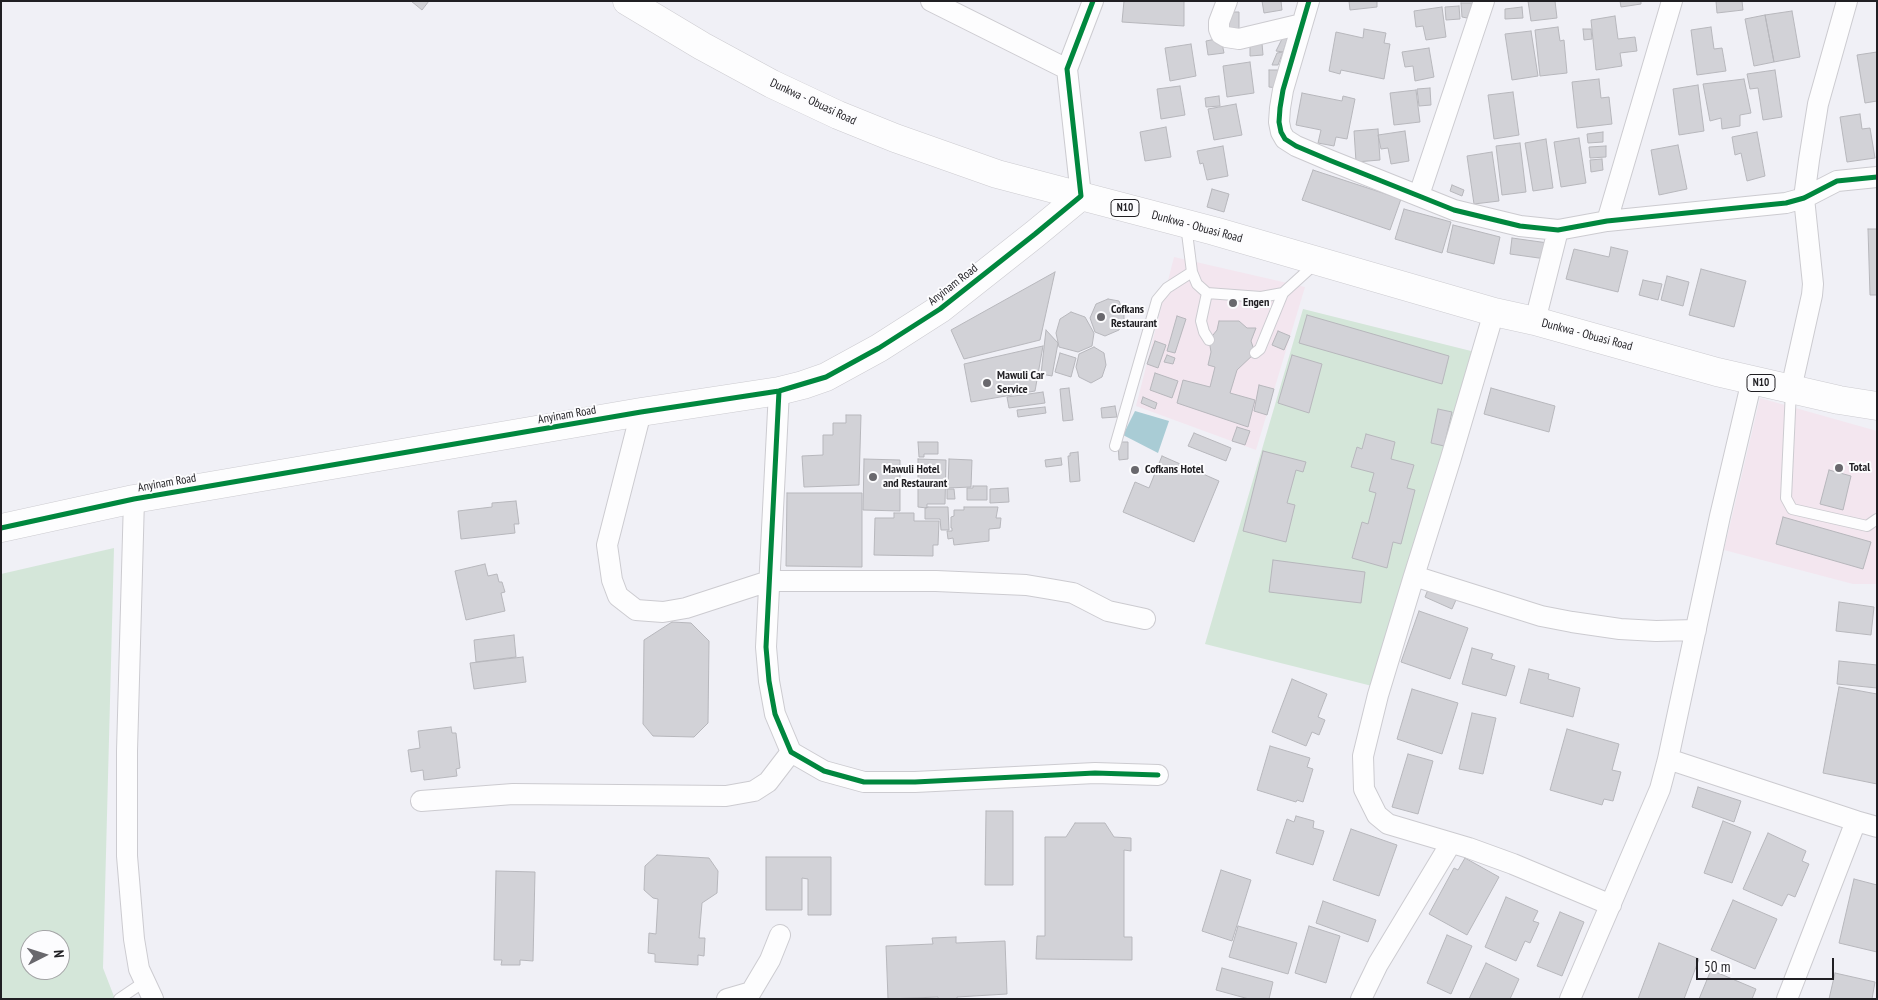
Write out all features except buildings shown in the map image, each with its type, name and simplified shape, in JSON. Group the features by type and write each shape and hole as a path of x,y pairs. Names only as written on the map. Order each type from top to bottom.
{"main road":[{"name":"Dunkwa - Obuasi Road","path":"627,1 702,46 772,84 838,115 895,138 997,174 1186,224 1494,312 1752,380"},
{"name":"Anyinam Road","path":"1,528 134,499 641,412 779,391 826,377 879,348 940,309 1081,196"},
{"name":"N10","path":"1752,380 1791,390 1877,406"}],"street":[{"path":"931,1 1067,69"},
{"path":"1081,196 1067,69 1093,1"},
{"path":"1227,1 1219,22 1220,34 1226,37 1239,39 1302,24"},
{"path":"1309,1 1280,108 1279,122 1285,139 1296,146 1329,160 1454,210 1520,226 1558,230 1607,222 1754,207 1804,198 1837,182 1877,177"},
{"path":"1419,195 1484,1"},
{"path":"1607,222 1672,1"},
{"path":"1791,390 1813,289 1813,272 1804,198 1809,160 1818,104 1847,1"},
{"path":"1534,321 1558,230"},
{"path":"1494,312 1370,720 1363,756 1364,789 1377,815 1388,824 1469,848 1513,864 1611,905"},
{"path":"1570,999 1660,789 1752,380"},
{"path":"779,391 766,647 769,681 775,714 791,752 824,771 864,782 915,782 1096,773 1158,775"},
{"path":"641,412 607,545 612,580 618,596 636,610 663,612 686,608 769,581 936,581 1026,585 1073,594 1108,611 1145,619"},
{"path":"134,499 127,856 134,939 140,968 148,990"},
{"path":"1414,576 1541,616 1572,622 1629,630 1696,630"},
{"path":"421,801 512,794 726,796 754,791 768,782 791,752"},
{"path":"1668,759 1877,827"},
{"path":"1787,999 1856,821"},
{"path":"1361,999 1378,964 1451,843"},
{"path":"727,999 751,992 770,960 780,936"}],"lane":[{"path":"1186,224 1192,272 1197,284 1207,293 1261,297 1283,293"},
{"path":"1255,353 1260,349 1283,293 1318,262"},
{"path":"1115,446 1157,300 1168,288 1192,272"},
{"path":"1207,293 1201,321 1204,332 1209,340"},
{"path":"1791,390 1786,498 1792,509 1867,526 1877,519"},
{"path":"119,999 148,990"}],"shaded area":[{"path":"1174,257 1305,287 1256,450 1136,406"},
{"path":"1760,398 1877,431 1877,584 1853,584 1724,550"}],"green space":[{"path":"1303,309 1475,352 1380,688 1205,644"},
{"path":"114,548 103,968 115,999 1,999 1,574"}],"water":[{"path":"1135,411 1169,421 1158,453 1123,435"}],"cycle path":[{"path":"1,528 134,499 641,412 779,391 826,377 879,348 940,309 1081,196 1067,69 1093,1"},
{"path":"1309,1 1283,90 1279,122 1285,139 1296,146 1329,160 1454,210 1520,226 1558,230 1607,221 1786,203 1804,198 1837,181 1877,177"},
{"path":"779,391 766,647 769,681 775,714 791,752 824,771 864,782 915,782 1095,773 1158,775"}],"place":[{"name":"Engen","path":"1233,303"},
{"name":"Cofkans Restaurant","path":"1101,317"},
{"name":"Mawuli Car Service","path":"987,383"},
{"name":"Total","path":"1839,468"},
{"name":"Cofkans Hotel","path":"1135,470"},
{"name":"Mawuli Hotel and Restaurant","path":"873,477"}]}
